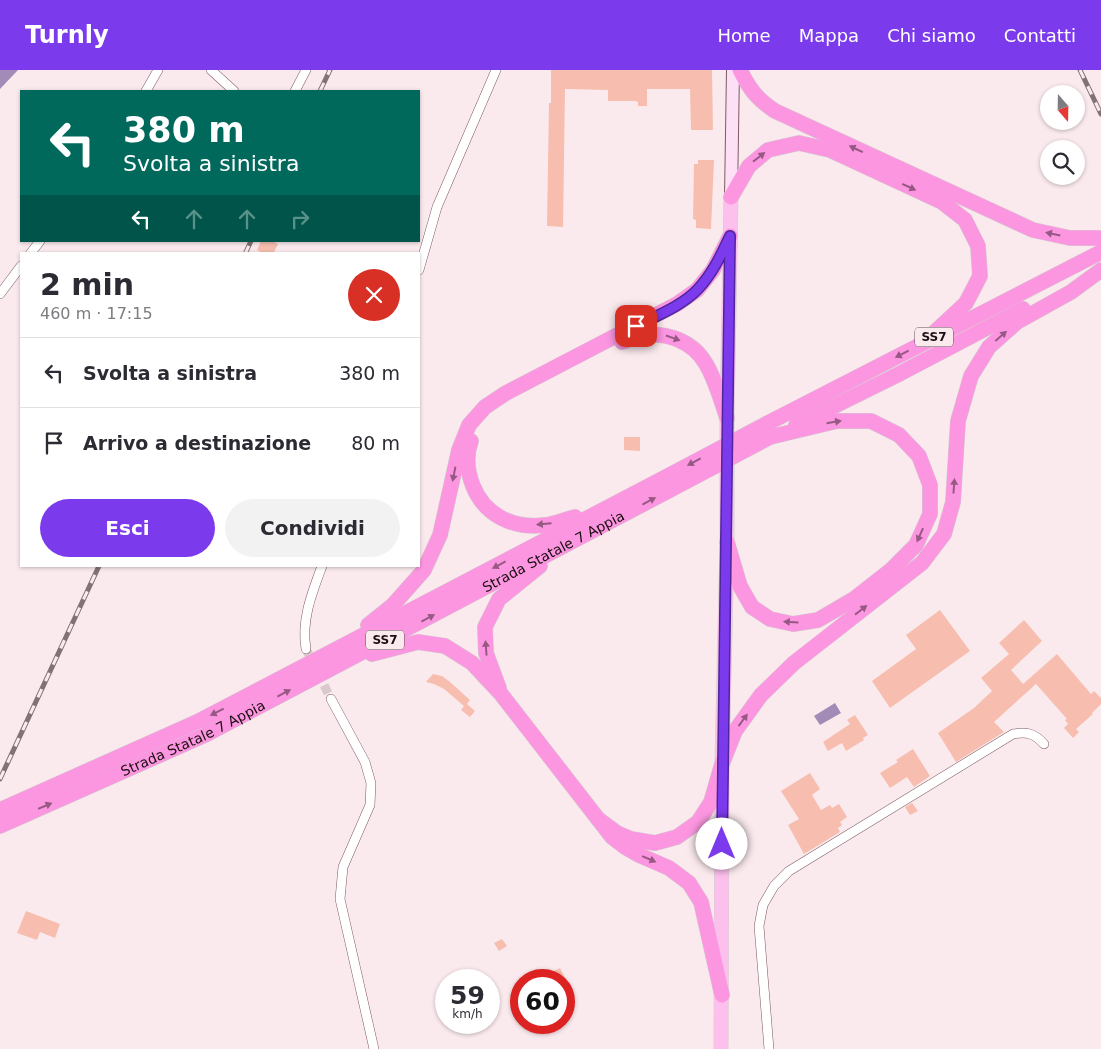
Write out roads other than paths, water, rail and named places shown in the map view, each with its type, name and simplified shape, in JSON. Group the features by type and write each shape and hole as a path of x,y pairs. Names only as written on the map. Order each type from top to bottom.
{"highway":[{"path":"740,70 749,88 760,102 775,111 1033,230 1070,238 1101,238"},
{"path":"731,197 749,166 768,150 799,144 830,150 942,202 965,220 978,246 980,276 966,303 923,343"},
{"path":"341,656 393,605 424,570 440,535 459,450 469,425 485,407 506,393 677,304 697,290 713,270 730,236"},
{"name":"Strada Statale 7 Appia","path":"0,826 199,721 341,656 569,544 667,484 769,430 923,343 1101,252"},
{"path":"598,819 617,833 631,839 655,843 677,837 698,822 711,802 722,764 735,731 761,695 794,663 922,563 944,534 953,502 958,421 971,376 989,347 1018,322 1071,292 1101,269"},
{"name":"Strada Statale 7 Appia","path":"769,430 899,374 1101,269"},
{"path":"608,507 546,525 514,524 492,514 477,497 468,475 467,452 475,429 489,412 510,398 560,372 618,343 640,336 661,334 679,339 695,349 706,364 727,418"},
{"path":"727,542 740,586 752,606 770,619 793,624 818,620 854,599 891,570 916,545 930,514 930,485 920,456 899,435 871,422 837,421 769,430"},
{"name":"Strada Statale 7 Appia","path":"341,656 608,507 667,484"},
{"path":"501,694 486,653 486,627 499,599 569,544"},
{"path":"341,656 418,642 445,646 472,663 501,694 612,837 625,847 670,868 689,883 701,902 722,995"},
{"name":"Strada Statale 7 Appia","path":"0,810 97,776"}],"main road":[{"path":"721,1049 722,764 733,70"}],"street":[{"path":"147,90 158,70"},
{"path":"211,70 233,90"},
{"path":"296,90 306,70"},
{"path":"420,266 437,206 496,70"},
{"path":"32,252 39,242"},
{"path":"0,294 20,267"},
{"path":"306,649 304,638 308,603 322,567"},
{"path":"331,699 365,762 372,783 370,805 344,867 340,899 374,1049"},
{"path":"769,1049 759,926 763,905 774,886 789,871 1013,734 1030,733 1044,744"}],"tunnel":[{"path":"306,649 331,699"}],"railway":[{"path":"320,90 330,70"},
{"path":"1080,70 1101,114"},
{"path":"246,252 251,242"},
{"path":"0,779 99,567"}]}
